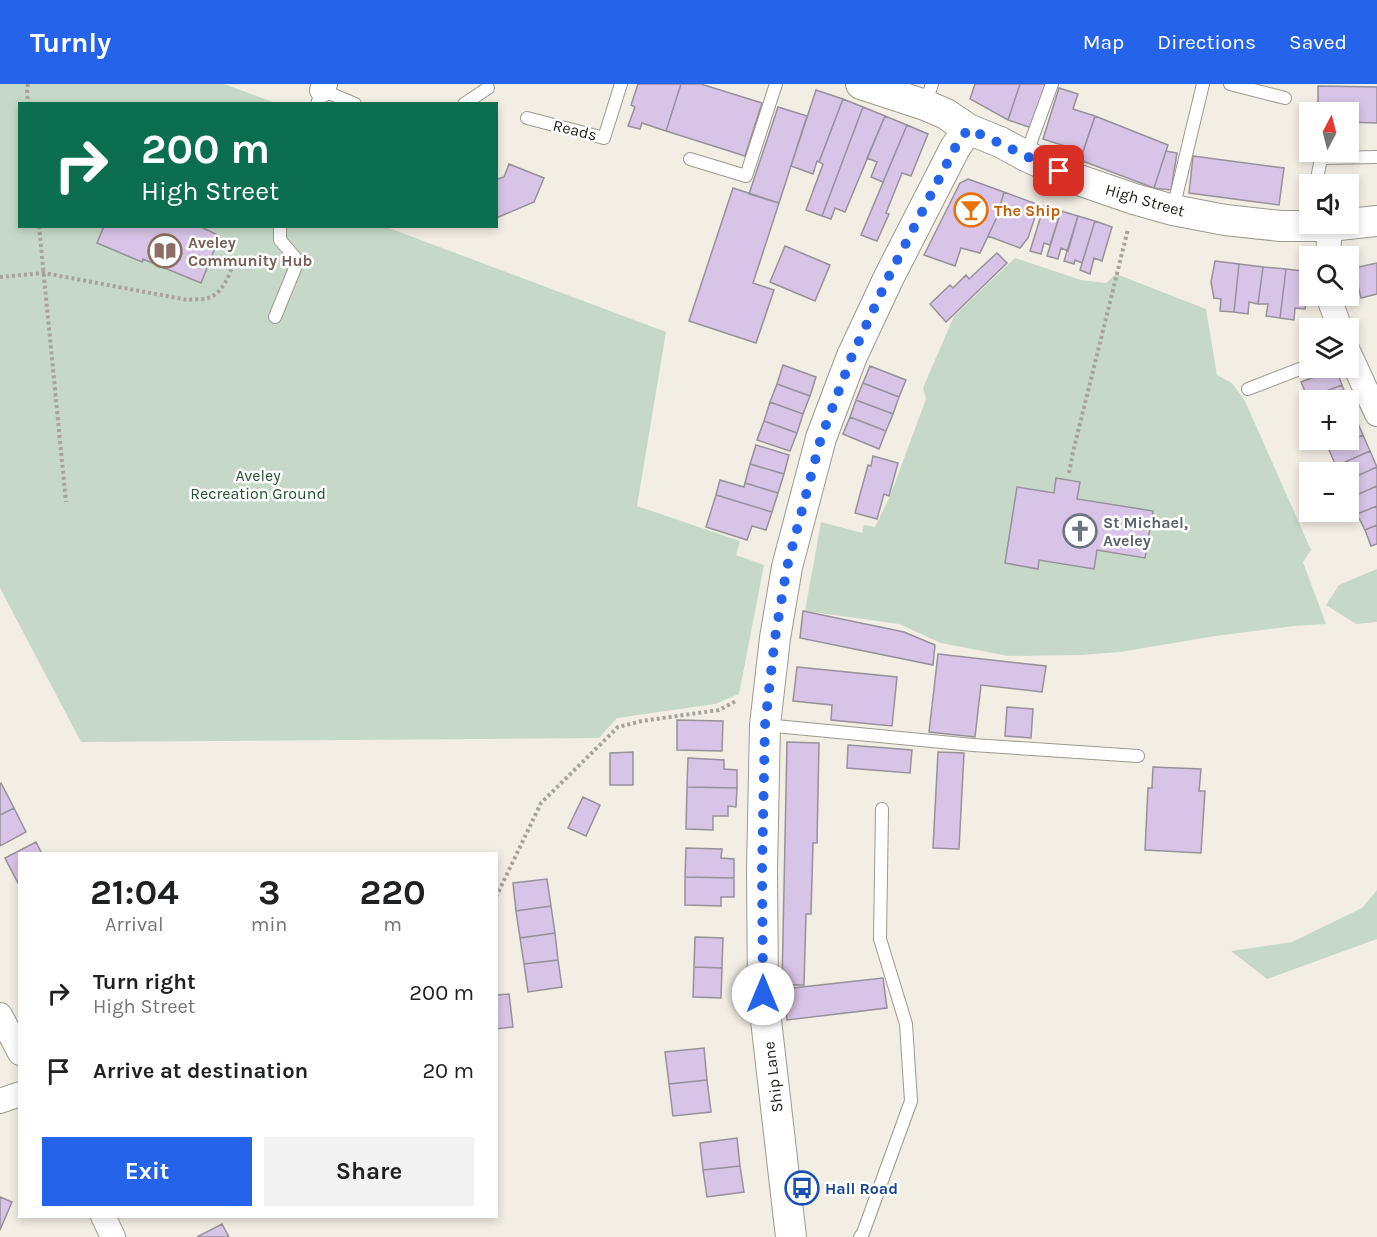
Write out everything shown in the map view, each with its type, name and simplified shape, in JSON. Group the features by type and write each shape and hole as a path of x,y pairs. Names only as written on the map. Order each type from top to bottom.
{"street":[{"name":"High Street","path":"861,84 929,94 946,114 968,129 1076,179 1134,199 1173,210 1225,220 1281,226 1299,225"},
{"name":"Ship Lane","path":"791,1237 763,994 762,870 765,725 775,638 787,567 821,438 852,356 889,276 955,148 968,129"},
{"name":"High Street","path":"1359,222 1377,221"},
{"path":"1359,375 1377,414"},
{"path":"0,1015 18,1049"},
{"path":"0,1101 18,1095"},
{"path":"104,1218 113,1237"}],"lane":[{"name":"Reads","path":"527,118 604,138 621,84"},
{"path":"690,159 746,176 776,84"},
{"path":"1026,156 1052,84"},
{"path":"1173,210 1203,84"},
{"path":"1230,84 1285,98"},
{"path":"467,102 488,88"},
{"path":"321,92 349,102"},
{"path":"1318,174 1321,158 1377,157"},
{"path":"275,317 298,261 280,240 280,228"},
{"path":"1248,389 1299,369"},
{"path":"765,725 973,745 1138,756"},
{"path":"860,1237 911,1101 906,1024 880,939 882,809"}],"path":[{"path":"28,84 28,102"},
{"path":"1069,473 1134,199"},
{"path":"39,228 66,502"},
{"path":"0,277 44,273 188,300 208,298 219,291 225,284 235,260"},
{"path":"498,893 541,803 618,727 642,720 719,710 770,686"}],"green space":[{"name":"Aveley Recreation Ground","path":"0,84 224,84 273,102 18,102 18,228 389,228 666,332 637,506 740,541 736,555 764,565 739,694 715,704 617,718 599,738 81,742 0,588"},
{"path":"1015,258 1081,280 1106,283 1116,274 1206,309 1217,375 1232,383 1245,401 1311,550 1303,562 1326,624 1215,636 1120,652 1008,656 941,643 899,624 805,611 821,522 862,533 864,525 875,527 890,496 926,399 923,388 954,316"},
{"path":"1377,569 1377,622 1356,624 1326,605 1339,585"},
{"path":"1377,890 1377,939 1267,979 1231,951 1292,942 1362,908"}],"building":[{"path":"638,84 681,84 666,131 642,123 640,129 628,126 635,107 631,105"},
{"path":"681,84 701,84 762,103 745,156 666,131"},
{"path":"975,84 1020,84 1008,120 970,99"},
{"path":"1020,84 1048,84 1032,128 1008,120"},
{"path":"1318,86 1377,87 1377,123 1359,122 1359,102 1318,102"},
{"path":"1059,88 1078,94 1073,109 1095,116 1083,152 1043,139"},
{"path":"816,90 843,99 813,174 791,166"},
{"path":"843,99 863,107 822,216 806,210 823,164 819,162"},
{"path":"778,107 807,116 779,203 749,194"},
{"path":"863,107 885,116 845,212 835,208 831,219 822,216"},
{"path":"885,116 907,125 883,182 871,177 877,162 867,158"},
{"path":"1095,116 1168,145 1154,188 1080,160"},
{"path":"907,125 928,134 911,176 902,173 886,213 889,214 877,241 861,235"},
{"path":"1166,151 1177,153 1171,190 1154,188"},
{"path":"1193,156 1284,168 1279,205 1189,193"},
{"path":"509,164 544,178 534,202 498,217 498,179 504,177"},
{"path":"968,179 1004,192 997,217 980,253 961,248 955,266 924,255 960,183"},
{"path":"733,188 779,203 753,283 774,290 756,343 689,321"},
{"path":"1004,192 1039,205 1028,238 1020,248 988,236 997,217"},
{"path":"1044,206 1061,211 1050,245 1044,243 1041,254 1030,251"},
{"path":"1061,211 1078,216 1068,251 1061,248 1058,259 1047,256"},
{"path":"1078,216 1095,221 1082,263 1075,260 1074,264 1064,261"},
{"path":"1095,221 1112,227 1102,261 1094,258 1090,274 1080,270"},
{"name":"Aveley Community Hub","path":"103,228 203,228 220,236 201,283 97,243"},
{"path":"785,246 830,265 815,301 770,282"},
{"path":"997,253 1007,263 946,322 930,304 950,285 953,288 966,275 969,279"},
{"path":"1215,261 1239,264 1234,312 1220,311 1221,299 1214,298 1211,282"},
{"path":"1377,263 1377,294 1361,298 1359,267"},
{"path":"1239,264 1263,267 1258,304 1249,302 1248,314 1234,312"},
{"path":"1263,267 1286,269 1280,318 1266,316 1268,304 1258,304"},
{"path":"1286,269 1299,271 1299,306 1305,306 1305,309 1295,308 1294,320 1280,318"},
{"path":"783,365 816,377 810,396 777,384"},
{"path":"870,366 906,380 899,397 863,383"},
{"path":"1312,378 1339,378 1342,385 1329,390 1304,390 1301,382"},
{"path":"863,383 899,397 893,414 856,400"},
{"path":"777,384 810,396 803,414 770,402"},
{"path":"1342,385 1344,390 1329,390"},
{"path":"856,400 893,414 886,431 850,417"},
{"path":"770,402 803,414 797,433 764,421"},
{"path":"850,417 886,431 879,449 843,434"},
{"path":"764,421 797,433 790,451 757,440"},
{"path":"1363,435 1370,451 1345,462 1334,462 1329,450 1359,450 1359,437"},
{"path":"756,445 789,455 784,474 750,464"},
{"path":"1370,451 1377,467 1359,475 1359,462 1345,462"},
{"path":"873,456 898,463 889,496 884,494 877,519 855,513 868,465 871,466"},
{"path":"750,464 784,474 778,493 745,483"},
{"path":"1377,467 1377,486 1359,494 1359,475"},
{"name":"St Michael, Aveley","path":"1056,478 1080,482 1077,499 1153,511 1145,558 1097,550 1094,569 1039,560 1038,569 1005,563 1017,487 1054,493"},
{"path":"720,480 744,487 745,483 778,493 772,512 716,495"},
{"path":"1377,486 1377,506 1359,513 1359,494"},
{"path":"716,495 772,512 766,530 752,526 747,540 706,527"},
{"path":"1377,506 1377,525 1365,530 1359,513"},
{"path":"1377,525 1377,544 1371,546 1365,530"},
{"path":"803,611 904,632 935,645 933,665 800,638"},
{"path":"938,654 1046,666 1042,692 981,685 975,737 929,732"},
{"path":"797,667 897,677 892,726 831,720 832,705 793,701"},
{"path":"1007,707 1033,709 1031,738 1005,736"},
{"path":"677,720 723,721 722,751 677,750"},
{"path":"787,742 819,743 817,843 813,843 811,914 806,914 804,985 782,985"},
{"path":"848,745 912,750 910,773 847,768"},
{"path":"633,752 633,785 610,785 610,753"},
{"path":"938,752 964,753 959,849 933,848"},
{"path":"688,758 724,760 724,769 737,770 737,788 687,787"},
{"path":"1153,767 1201,769 1199,791 1205,791 1201,853 1145,850 1148,788 1152,788"},
{"path":"0,784 14,808 0,815"},
{"path":"687,787 737,788 736,807 728,806 728,816 713,816 713,830 686,829"},
{"path":"583,797 600,805 586,836 568,828"},
{"path":"14,808 26,832 0,846 0,815"},
{"path":"36,842 41,852 18,852 18,883 5,858"},
{"path":"686,848 722,849 721,858 734,859 734,878 685,877"},
{"path":"685,877 734,878 734,897 721,897 721,906 685,905"},
{"path":"547,879 551,906 516,911 513,883"},
{"path":"551,906 555,933 520,938 516,911"},
{"path":"555,933 558,960 524,964 520,938"},
{"path":"695,937 723,938 722,968 694,967"},
{"path":"558,960 562,987 528,992 524,964"},
{"path":"694,967 722,968 721,998 693,997"},
{"path":"883,978 887,1008 787,1020 784,989"},
{"path":"509,994 513,1027 498,1029 498,995"},
{"path":"704,1048 707,1080 669,1084 665,1052"},
{"path":"707,1080 711,1112 673,1116 669,1084"},
{"path":"737,1138 740,1166 703,1170 700,1143"},
{"path":"740,1166 744,1192 707,1197 703,1170"},
{"path":"0,1197 12,1202 0,1230"},
{"path":"222,1224 229,1237 197,1237"}],"place":[{"name":"The Ship","path":"971,210"},
{"name":"Aveley Community Hub","path":"165,251"},
{"name":"St Michael, Aveley","path":"1080,531"},
{"name":"Hall Road","path":"802,1188"}],"route":[{"path":"763,994 762,870 765,725 775,638 787,567 821,438 852,356 889,276 955,148 968,129 1059,171"}]}
